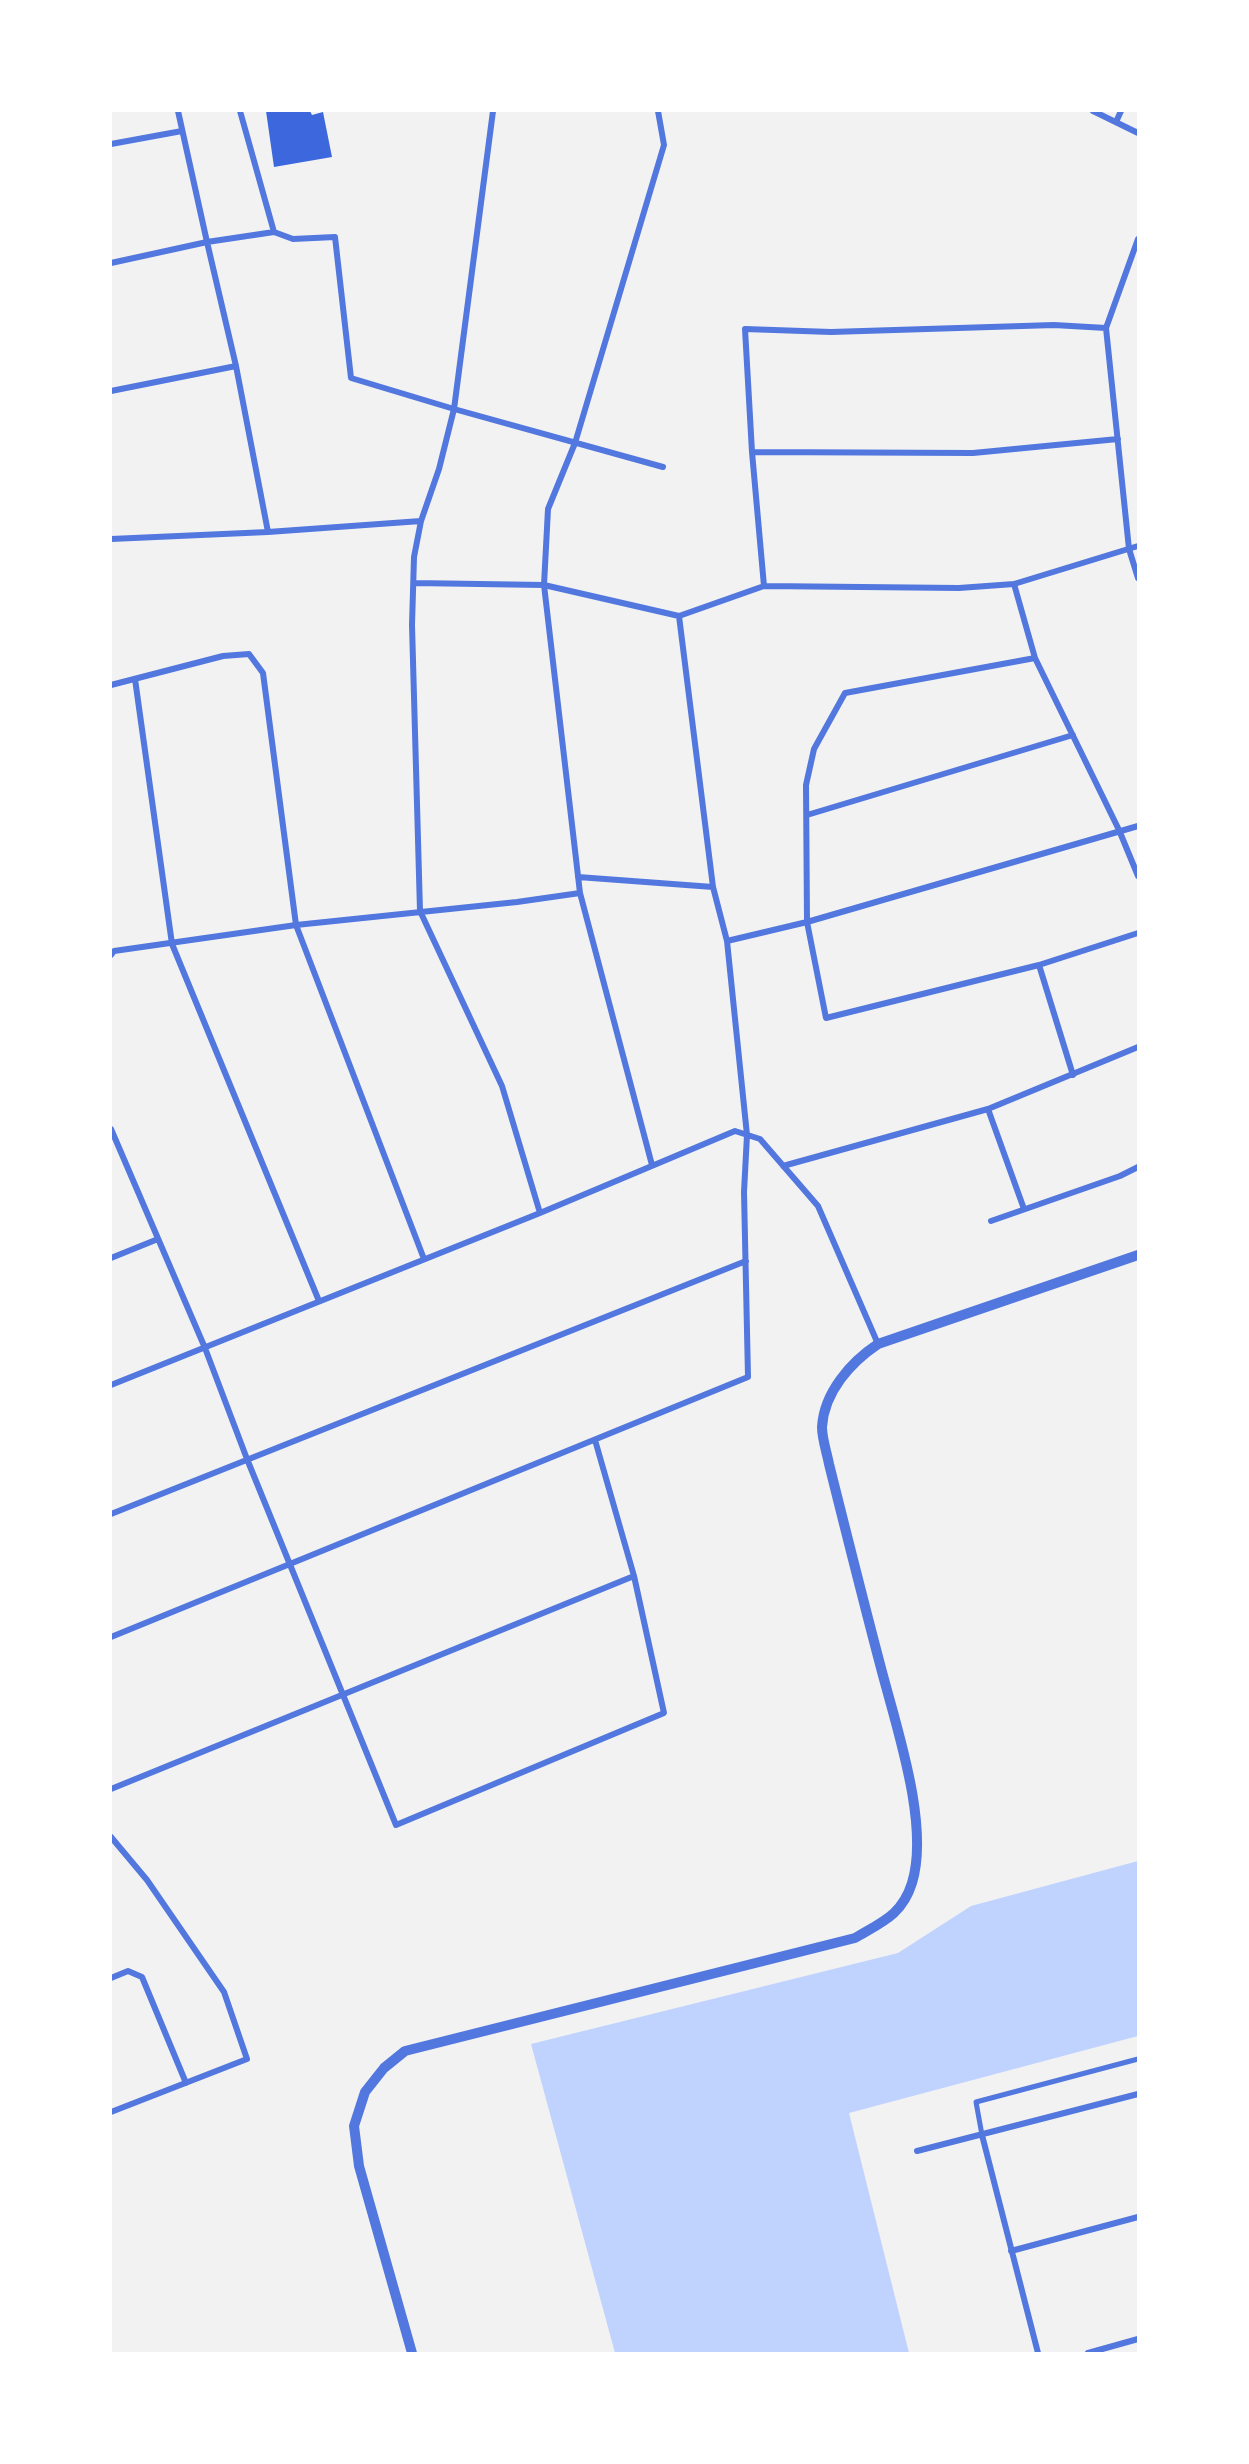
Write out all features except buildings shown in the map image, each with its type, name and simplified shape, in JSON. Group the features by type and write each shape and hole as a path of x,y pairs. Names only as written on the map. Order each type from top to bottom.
{"street":[{"path":"178,111 236,366 268,532"},
{"path":"240,111 274,232"},
{"path":"493,111 454,410 414,557 412,625 420,911 502,1086 540,1213"},
{"path":"652,1166 580,893 544,585 549,509 575,443 664,145 658,111"},
{"path":"1093,111 1138,133"},
{"path":"1116,122 1121,111"},
{"path":"111,144 182,131"},
{"path":"111,263 207,242 274,232 293,239 335,237 351,378 454,410 663,467"},
{"path":"1138,239 1106,328 1129,549 1138,578"},
{"path":"764,586 752,452 746,329 831,333 1054,325 1106,328"},
{"path":"111,391 236,366"},
{"path":"752,452 973,453 1118,439"},
{"path":"111,539 268,532 422,521"},
{"path":"414,583 544,585 679,616 764,586 959,588 1014,584 1138,546"},
{"path":"1014,584 1035,658 1119,830 1138,876"},
{"path":"111,1637 747,1377 744,1192 747,1135 727,941 713,887 679,616"},
{"path":"111,685 223,656 249,654 262,673 296,925 424,1259"},
{"path":"1035,658 845,693 814,749 806,785 807,922 826,1018 1039,965 1138,933"},
{"path":"135,679 172,944 319,1302"},
{"path":"807,815 1073,735"},
{"path":"727,941 807,922 1138,826"},
{"path":"578,877 713,887"},
{"path":"111,955 114,951 296,925 517,902 580,893"},
{"path":"1039,965 1073,1075"},
{"path":"783,1166 988,1109 1138,1047"},
{"path":"988,1109 1024,1209"},
{"path":"111,1386 540,1213 735,1131 760,1139 818,1206 878,1344"},
{"path":"112,1132 205,1348 247,1459 396,1825 664,1713 634,1576 596,1440"},
{"path":"991,1221 1120,1176 1138,1167"},
{"path":"111,1258 158,1239"},
{"path":"412,2353 359,2166 354,2126 365,2092 384,2068 405,2051 855,1938 894,1916 912,1885 918,1853 916,1822 903,1755 829,1464 822,1427 831,1392 860,1356 878,1344 1138,1256"},
{"path":"111,1514 746,1261"},
{"path":"111,1789 634,1576"},
{"path":"111,1837 113,1844 147,1880 224,1992 247,2059 111,2112"},
{"path":"111,1978 128,1971 142,1977 186,2083"},
{"path":"1038,2353 982,2134 976,2102 1138,2059"},
{"path":"917,2151 1138,2094"},
{"path":"1011,2251 1138,2217"},
{"path":"1088,2353 1138,2340"}],"water":[{"path":"1138,1861 1138,2036 849,2113 909,2353 615,2353 531,2044 898,1953 971,1906"}]}
